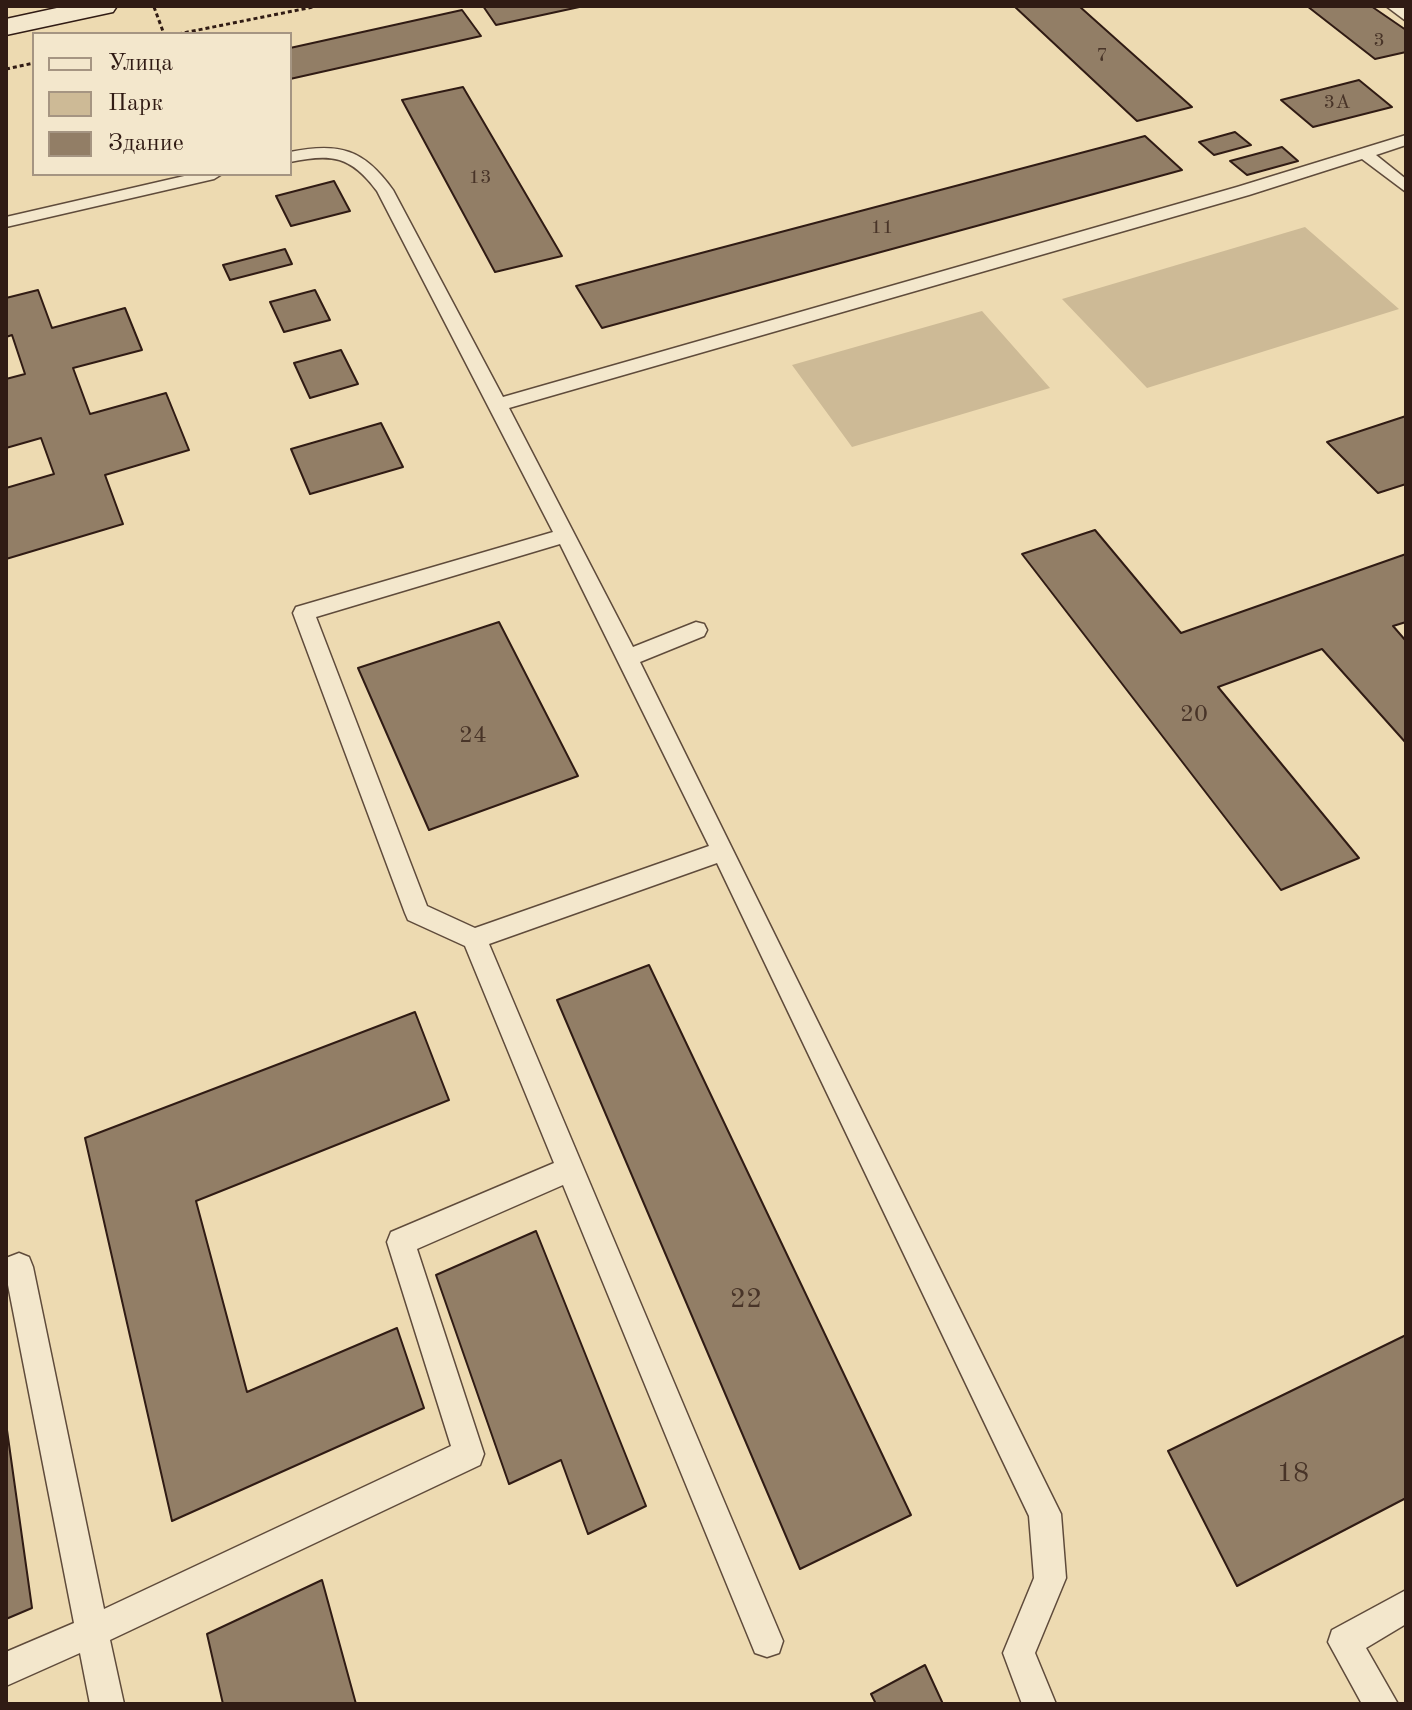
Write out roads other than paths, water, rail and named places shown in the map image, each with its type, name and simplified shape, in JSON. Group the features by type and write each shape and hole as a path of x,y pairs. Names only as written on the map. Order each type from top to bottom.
{"street":[{"path":"6,27 104,6"}],"lane":[{"path":"1393,6 1406,17"},
{"path":"500,404 1228,196 1406,140"},
{"path":"292,156 318,150 345,154 369,167 385,190 500,404 628,658 1045,1514 1050,1578 1019,1653 1039,1704"},
{"path":"1364,153 1406,187"},
{"path":"6,222 205,176"},
{"path":"566,535 304,613 417,913 474,939 767,1641"},
{"path":"628,658 696,630"},
{"path":"474,939 724,851"},
{"path":"6,1669 469,1454 401,1242 570,1169"},
{"path":"6,1272 19,1267 107,1704"},
{"path":"1381,1704 1344,1642 1406,1606"}]}
